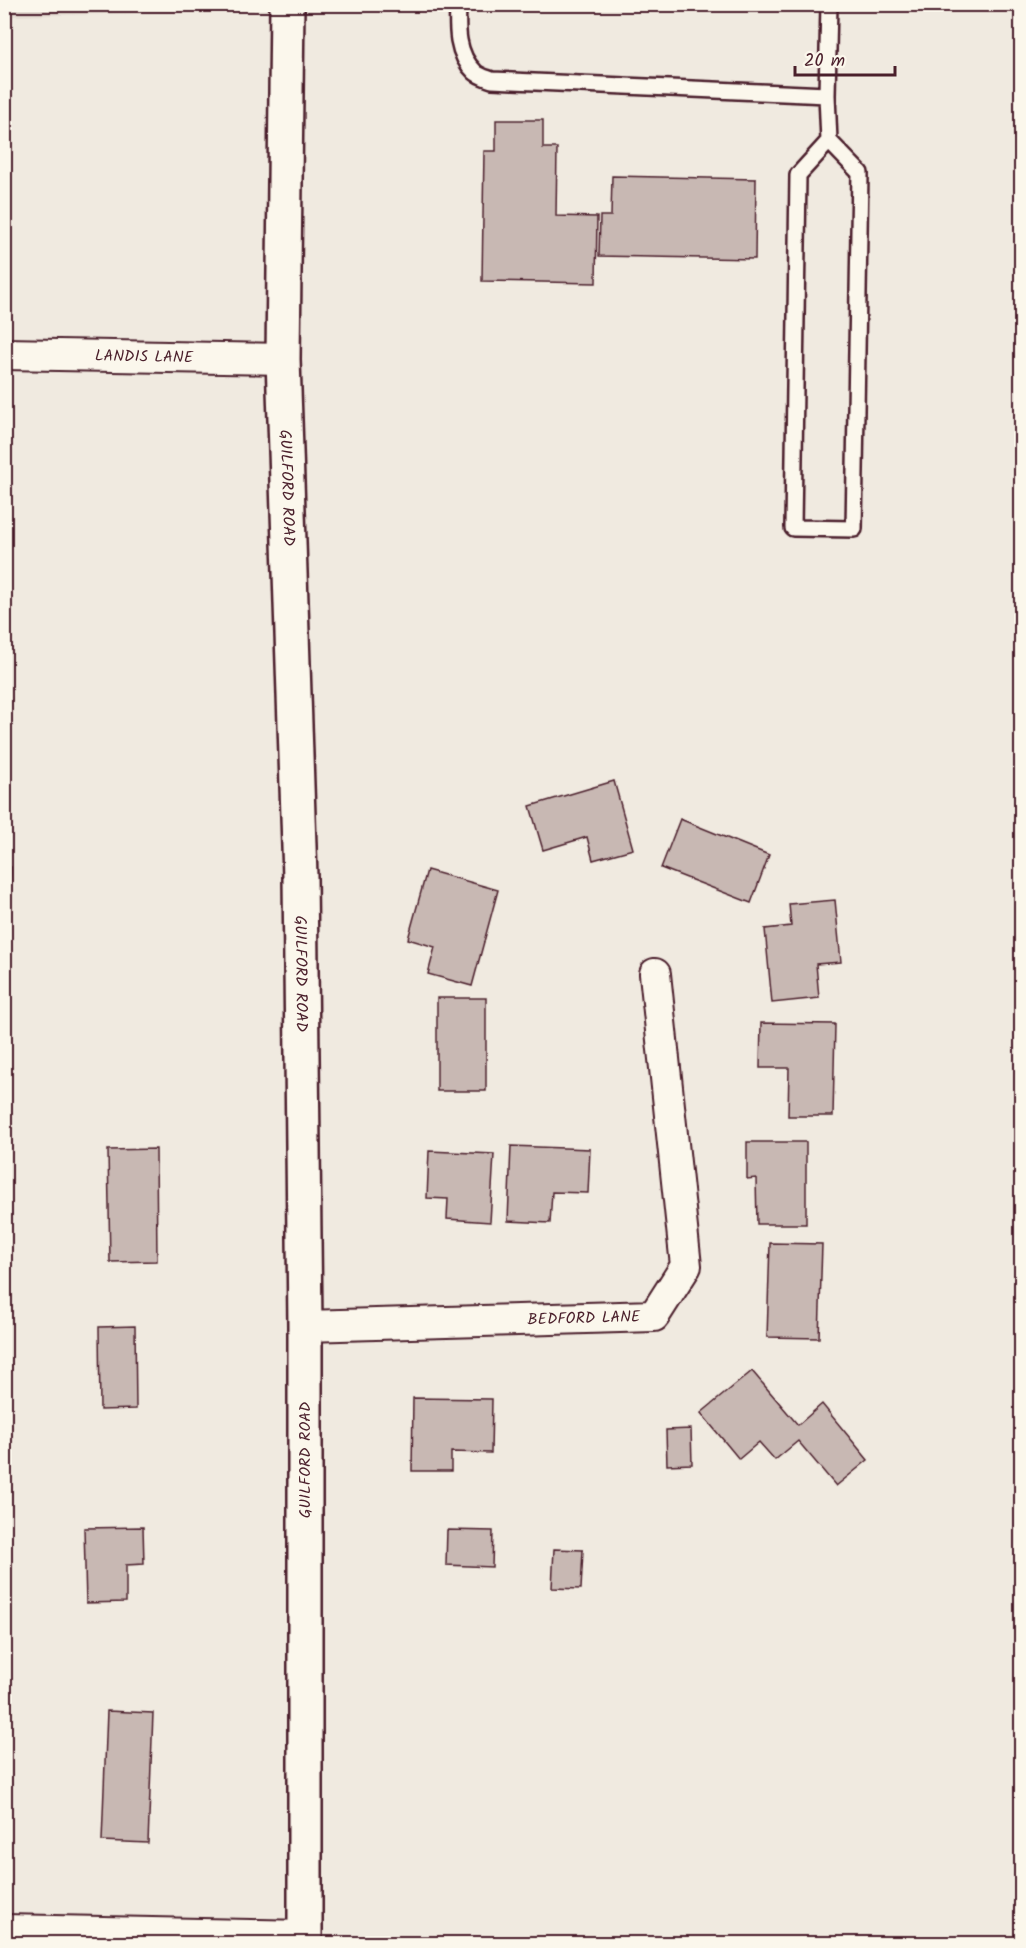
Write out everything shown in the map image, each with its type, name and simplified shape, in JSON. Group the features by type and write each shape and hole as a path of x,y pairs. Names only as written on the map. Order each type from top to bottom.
{"street":[{"name":"GUILFORD ROAD","path":"287,4 283,359 300,877 305,1326 305,1940"},
{"name":"LANDIS LANE","path":"4,354 283,359"},
{"name":"BEDFORD LANE","path":"305,1326 654,1316 686,1266 655,974"},
{"path":"4,1930 305,1940"}],"lane":[{"path":"458,4 457,36 464,56 476,73 492,80 827,95"},
{"path":"829,4 827,95 829,141 861,173 854,528 793,528 798,175 829,141"}],"shaded area":[{"path":"254,4 254,11 5,16 4,5"}],"building":[{"path":"496,120 543,120 543,148 557,148 556,216 597,217 596,283 482,281 484,151 496,151"},
{"path":"612,176 756,179 755,259 599,256 600,216 611,216"},
{"path":"614,781 633,849 593,860 587,837 543,850 530,806"},
{"path":"680,819 769,855 751,903 661,868"},
{"path":"4,867 11,867 7,1021 4,1021"},
{"path":"427,870 498,890 472,986 428,974 435,947 408,939"},
{"path":"835,900 841,962 816,964 819,998 772,1003 765,929 791,926 789,904"},
{"path":"437,998 486,998 486,1091 437,1091"},
{"path":"761,1023 835,1024 833,1116 788,1116 789,1068 760,1068"},
{"path":"747,1142 806,1142 806,1224 757,1224 756,1178 747,1179"},
{"path":"511,1146 590,1149 588,1193 552,1192 550,1223 508,1221"},
{"path":"156,1149 157,1261 110,1262 108,1150"},
{"path":"429,1151 494,1154 490,1222 447,1219 448,1199 427,1198"},
{"path":"770,1243 822,1244 819,1338 767,1337"},
{"path":"135,1326 136,1409 100,1410 99,1327"},
{"path":"752,1371 798,1425 822,1404 868,1460 836,1486 798,1441 775,1460 759,1442 739,1459 701,1413"},
{"path":"413,1398 492,1399 491,1453 451,1452 451,1471 412,1471"},
{"path":"691,1429 692,1464 667,1465 666,1430"},
{"path":"143,1527 144,1564 126,1565 126,1602 86,1603 84,1528"},
{"path":"447,1530 493,1531 492,1567 446,1565"},
{"path":"554,1549 583,1550 581,1589 552,1588"},
{"path":"107,1711 153,1713 148,1843 102,1841"}]}
